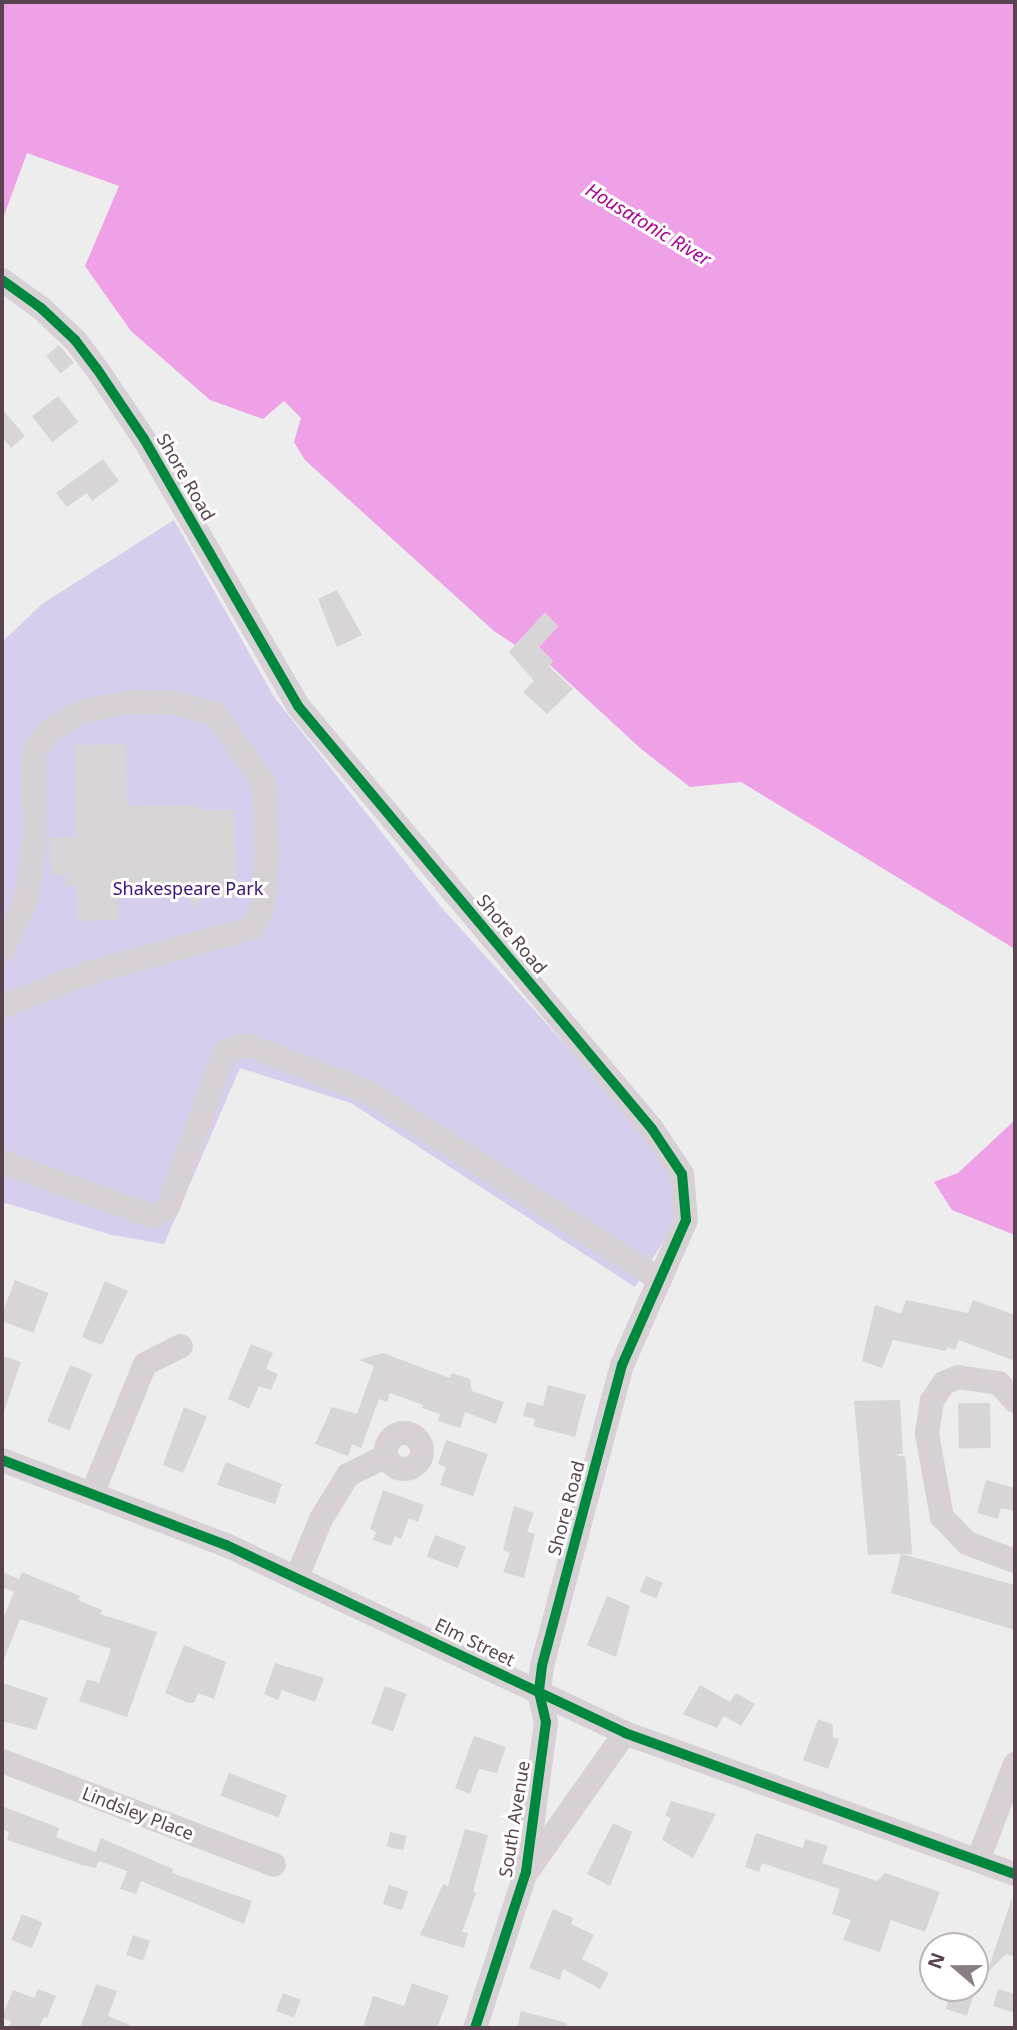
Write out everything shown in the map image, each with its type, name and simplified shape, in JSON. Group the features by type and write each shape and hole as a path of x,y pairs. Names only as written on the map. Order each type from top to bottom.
{"street":[{"name":"Shore Road","path":"6,273 50,316 97,369 144,439 298,706 652,1129 682,1174 686,1220 622,1365 542,1666 539,1692"},
{"path":"2,950 27,897 35,836 34,753 49,730 82,711 131,702 175,703 216,714 264,784 264,894 252,928 92,972 2,1006"},
{"path":"2,1162 154,1217 168,1208 225,1051 248,1045 369,1093 660,1280"},
{"path":"92,1494 145,1364 181,1346"},
{"path":"1015,1401 999,1383 958,1377 944,1383 932,1401 928,1434 942,1517 967,1544 1015,1561"},
{"path":"297,1577 321,1519 348,1475 386,1456"},
{"name":"Elm Street","path":"2,1460 297,1577 625,1732 1015,1874"},
{"name":"South Avenue","path":"475,2028 526,1872 546,1722 539,1692"},
{"name":"South Avenue","path":"526,1872 625,1732"},
{"name":"Lindsley Place","path":"2,1761 275,1865"},
{"path":"978,1860 1015,1764"}],"green space":[{"name":"Shakespeare Park","path":"174,520 274,697 441,907 650,1138 666,1164 675,1192 674,1224 635,1287 351,1103 240,1068 164,1244 112,1235 2,1202 2,642 42,604"}],"water":[{"name":"Housatonic River","path":"2,2 1015,2 1015,949 741,782 690,787 640,748 550,665 553,661 539,647 558,626 545,613 515,645 494,631 305,460 294,442 301,418 284,401 263,419 210,400 131,331 85,266 119,186 27,153 2,221"},
{"path":"1015,1120 1015,1235 952,1210 934,1182 958,1173"}],"building":[{"path":"59,345 74,363 61,374 46,356"},
{"path":"58,396 78,422 52,442 32,416"},
{"path":"2,409 25,436 11,448 2,437"},
{"path":"103,459 119,481 92,501 87,493 67,507 56,493"},
{"path":"337,590 362,635 337,647 318,599"},
{"path":"544,613 558,626 539,647 553,661 549,666 573,689 547,714 523,692 534,681 509,652"},
{"path":"125,744 127,806 195,805 202,810 234,810 236,896 203,896 192,909 191,897 118,899 118,920 78,921 77,886 66,886 66,875 51,875 50,838 76,837 75,745"},
{"path":"15,1280 49,1293 33,1333 2,1321 2,1314"},
{"path":"105,1281 128,1291 102,1345 82,1337"},
{"path":"906,1300 968,1313 973,1300 1015,1315 1015,1361 959,1340 955,1350 948,1347 946,1351 893,1340 882,1368 862,1361 875,1305 901,1314"},
{"path":"251,1344 273,1353 266,1369 278,1374 271,1390 259,1386 249,1409 228,1399"},
{"path":"383,1353 450,1378 452,1373 470,1379 472,1391 504,1402 496,1424 465,1412 460,1428 438,1421 440,1414 422,1408 423,1405 390,1393 387,1402 379,1399 361,1448 352,1444 348,1456 315,1444 332,1407 357,1414 374,1366 359,1360"},
{"path":"2,1358 21,1362 4,1411"},
{"path":"70,1365 92,1374 69,1431 47,1422"},
{"path":"548,1385 586,1395 575,1437 533,1426 535,1419 523,1416 527,1402 543,1406"},
{"path":"900,1400 903,1454 894,1454 905,1457 912,1554 902,1554 1015,1585 1015,1630 891,1593 901,1554 868,1555 854,1401"},
{"path":"990,1403 991,1448 959,1449 958,1404"},
{"path":"184,1407 207,1417 183,1473 163,1465"},
{"path":"446,1440 488,1454 473,1496 440,1485 446,1467 438,1464"},
{"path":"226,1462 282,1484 275,1504 217,1485"},
{"path":"986,1480 1015,1488 1015,1511 1001,1508 998,1519 977,1513"},
{"path":"383,1490 424,1505 418,1522 409,1518 401,1539 395,1536 391,1546 373,1540 376,1532 370,1529"},
{"path":"514,1506 534,1513 527,1532 535,1534 524,1578 503,1572 510,1553 503,1550"},
{"path":"435,1535 466,1547 458,1568 427,1556"},
{"path":"2,1572 19,1579 22,1572 80,1596 78,1600 102,1610 100,1614 157,1632 127,1717 79,1701 87,1679 99,1683 111,1649 20,1619 2,1664 2,1621 14,1592 2,1587"},
{"path":"646,1576 663,1583 656,1599 640,1592"},
{"path":"607,1596 630,1606 616,1657 587,1645"},
{"path":"184,1645 226,1662 214,1699 198,1693 194,1703 188,1703 165,1693"},
{"path":"275,1663 324,1678 315,1702 282,1690 278,1700 264,1694"},
{"path":"2,1683 48,1698 36,1730 2,1721"},
{"path":"700,1685 730,1702 736,1693 755,1704 741,1726 724,1716 717,1728 683,1714"},
{"path":"385,1686 407,1694 393,1731 371,1724"},
{"path":"818,1719 833,1725 833,1737 839,1739 828,1769 803,1760"},
{"path":"474,1736 506,1747 497,1773 479,1769 470,1794 455,1788"},
{"path":"229,1773 287,1795 278,1818 220,1795"},
{"path":"671,1801 716,1814 693,1858 662,1840 671,1818 665,1815"},
{"path":"2,1806 59,1828 56,1837 96,1852 101,1838 173,1869 172,1873 252,1901 244,1924 141,1881 136,1894 120,1889 127,1871 99,1861 96,1868 82,1865 7,1840 9,1832 2,1829"},
{"path":"613,1823 632,1832 610,1886 587,1874"},
{"path":"465,1829 488,1835 473,1892 476,1893 462,1932 468,1933 464,1948 420,1935 443,1884 448,1886"},
{"path":"390,1832 407,1836 403,1850 387,1847"},
{"path":"756,1833 803,1848 805,1839 828,1846 822,1863 877,1881 885,1873 940,1892 925,1932 891,1920 880,1952 843,1940 851,1920 832,1914 840,1889 762,1863 759,1872 745,1867"},
{"path":"389,1885 408,1891 402,1910 383,1904"},
{"path":"1012,1898 1015,1957 1006,1954 989,1971"},
{"path":"553,1909 573,1918 571,1924 594,1935 582,1959 609,1973 600,1989 563,1969 560,1980 529,1968"},
{"path":"22,1914 42,1922 32,1948 12,1940"},
{"path":"133,1935 150,1941 143,1961 126,1955"},
{"path":"412,1983 449,1996 437,2028 363,2028 373,1996 404,2006"},
{"path":"96,1984 117,1991 108,2016 137,2028 80,2028"},
{"path":"38,1989 56,1996 47,2018 44,2017 39,2028 8,2028 11,2022 2,2017 13,1990 34,1998"},
{"path":"998,1989 1015,1994 1015,2013 993,2006"},
{"path":"283,1993 301,2000 294,2018 276,2011"},
{"path":"948,2002 971,2002 967,2016 946,2009"},
{"path":"521,2011 567,2023 567,2028 517,2028"}],"cycle path":[{"path":"2,280 41,308 75,340 97,369 144,439 298,706 652,1129 682,1174 686,1220 622,1365 542,1666 539,1692 546,1722 526,1872 475,2028"},
{"path":"2,1460 226,1545 625,1733 1015,1874"}]}
